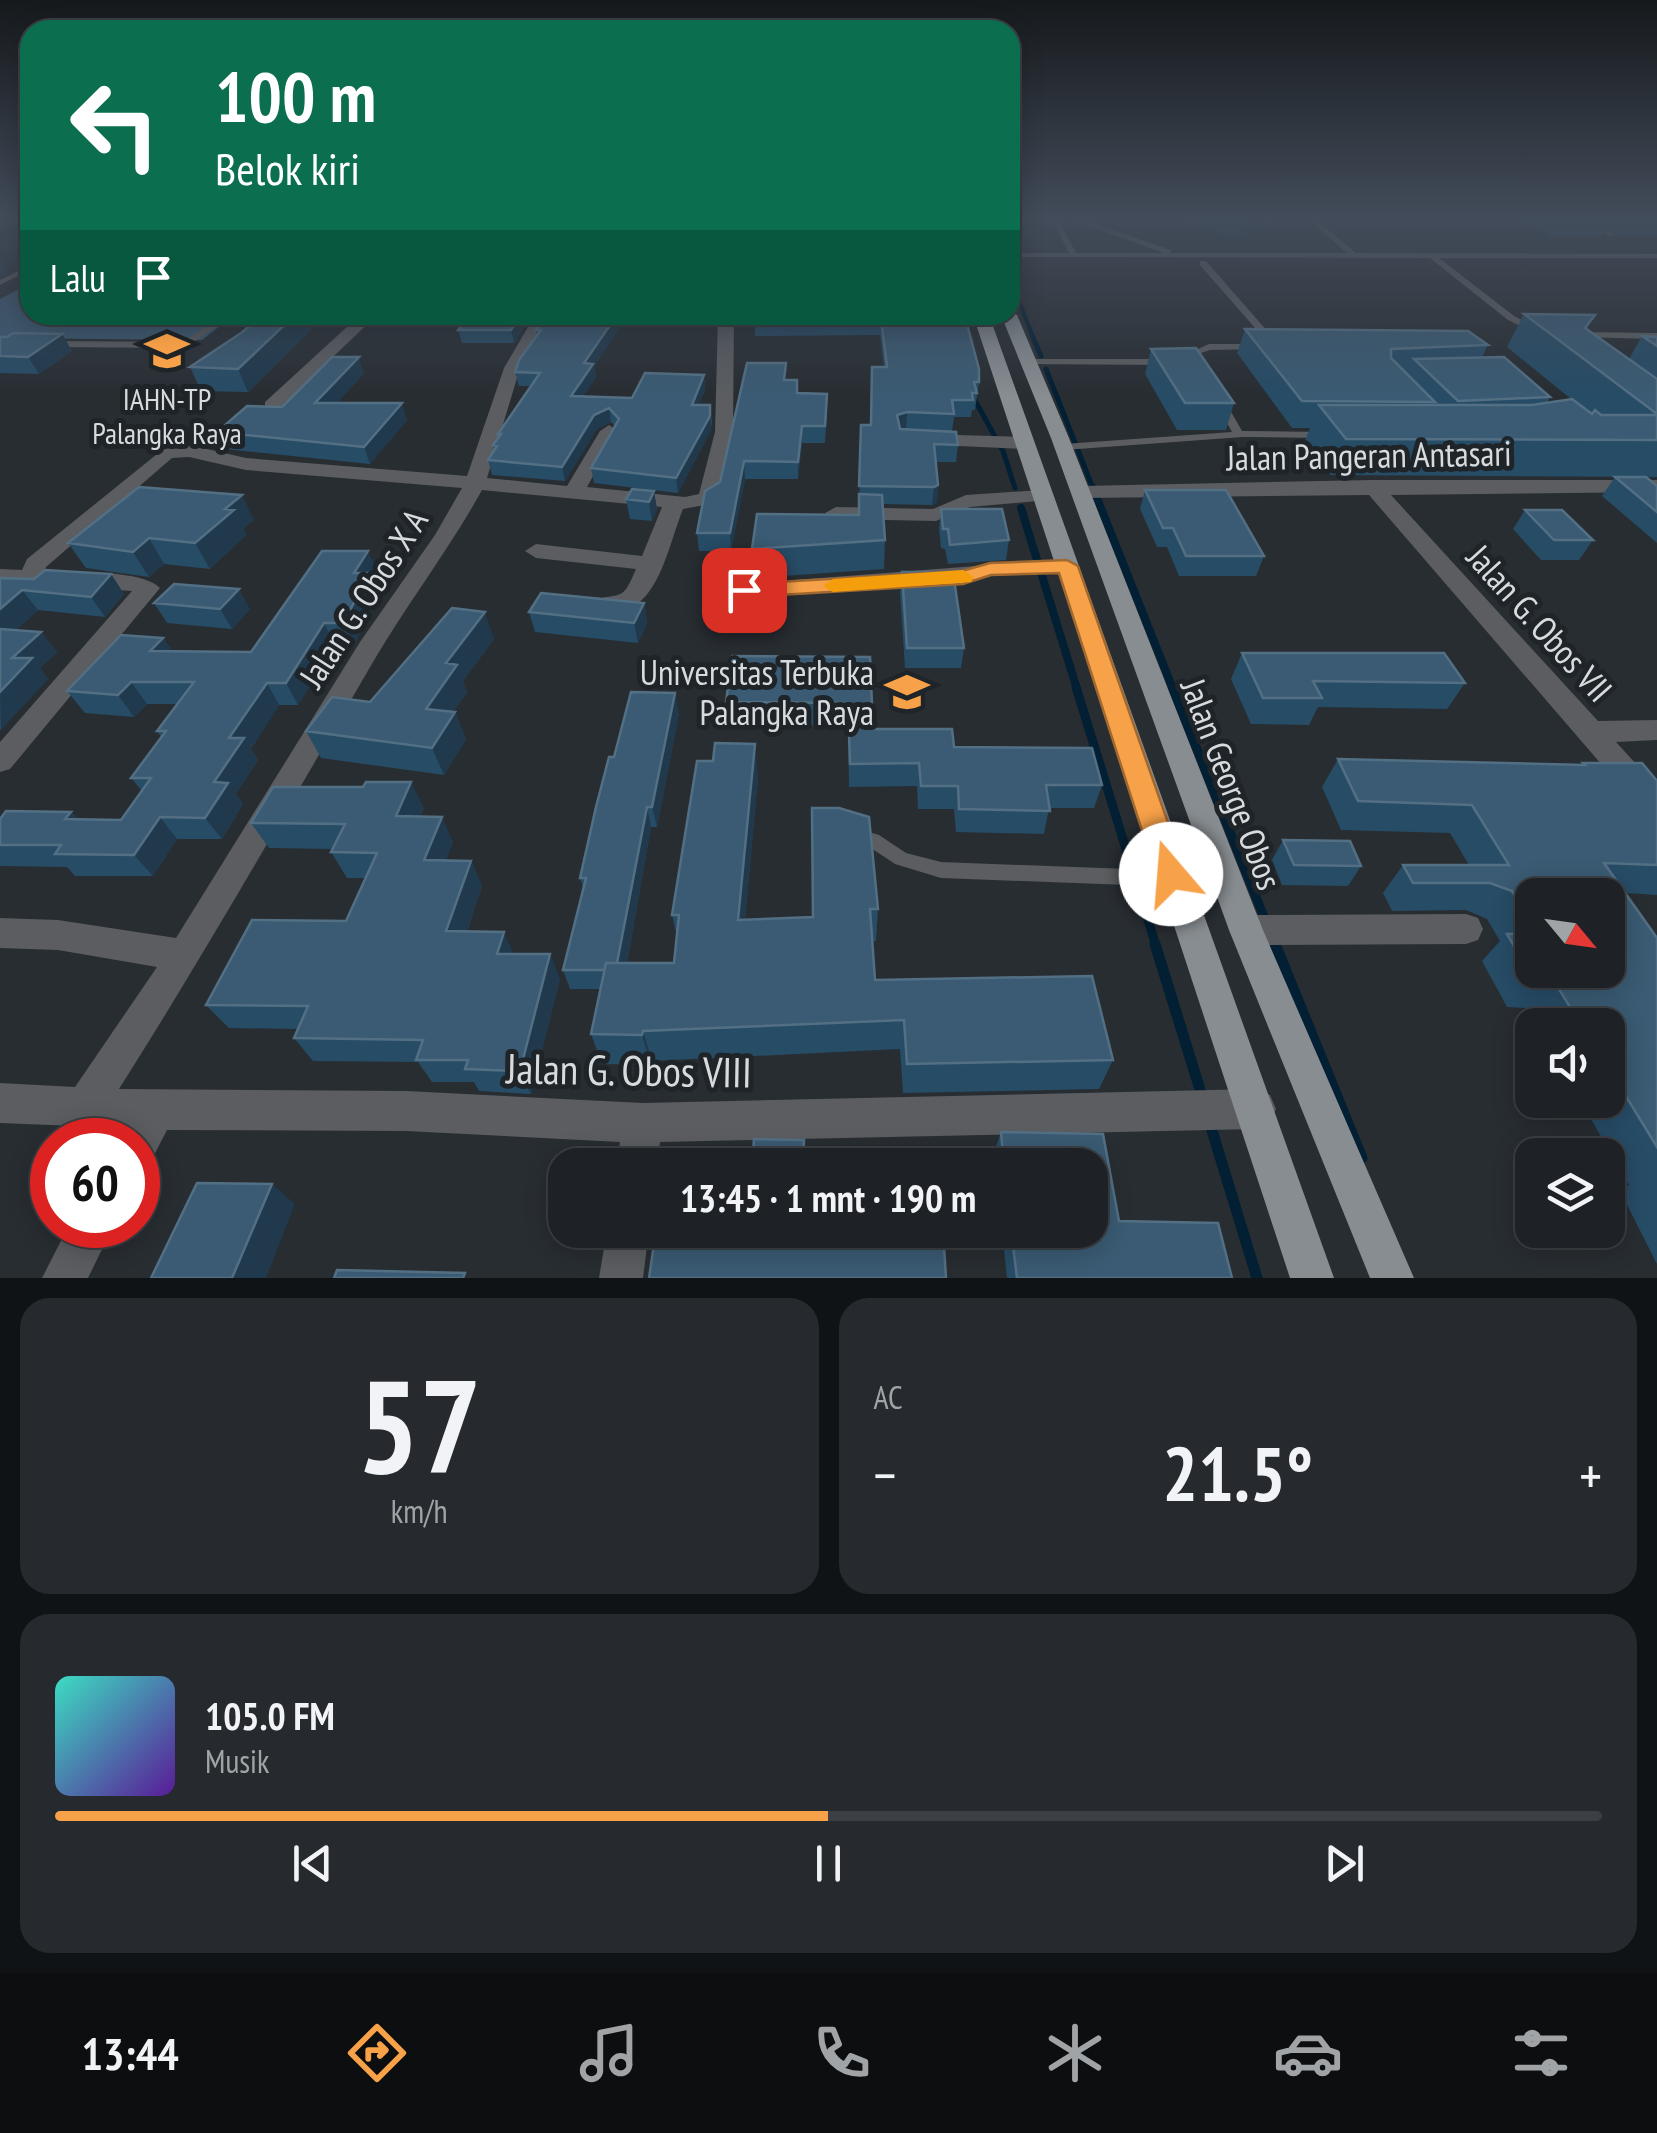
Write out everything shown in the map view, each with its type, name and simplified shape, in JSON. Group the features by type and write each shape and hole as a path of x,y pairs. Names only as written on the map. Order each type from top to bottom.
{"main road":[{"path":"983,325 1312,1278"},
{"name":"Jalan George Obos","path":"1012,325 1064,447 1246,930 1392,1278"},
{"path":"1112,697 1159,698"}],"street":[{"path":"271,406 357,325"},
{"name":"Jalan G. Obos X A","path":"85,1107 184,955 369,648 446,536 475,482 512,368 537,325"},
{"path":"31,577 35,564 167,452 189,451 228,461 696,503 708,498 716,476 726,325"},
{"path":"574,492 609,431"},
{"path":"906,439 1024,443"},
{"name":"Jalan G. Obos VII","path":"1372,486 1657,808"},
{"name":"Jalan Pangeran Antasari","path":"1081,492 1657,486"},
{"path":"836,513 936,514 966,501 1042,496"},
{"path":"584,604 629,603 636,597 676,502"},
{"path":"536,551 650,564"},
{"path":"744,590 963,577 990,569 1067,566"},
{"path":"0,576 136,584 148,588 146,595 0,761"},
{"path":"1592,732 1657,730"},
{"path":"1246,930 1466,929"},
{"path":"0,933 58,934 184,955"},
{"name":"Jalan G. Obos VIII","path":"0,1104 85,1107 117,1118"},
{"name":"Jalan G. Obos VIII","path":"160,1127 406,1111 642,1123 1256,1108"},
{"path":"639,1148 642,1123"},
{"path":"64,1278 80,1248"},
{"path":"621,1278 625,1248"}],"lane":[{"path":"1205,378 1193,353 1203,348 1276,347 1215,277"},
{"path":"1458,277 1511,318 1546,332"},
{"path":"30,344 185,345 214,325"},
{"path":"1568,334 1657,336"},
{"path":"1609,336 1657,350"},
{"path":"1028,362 1195,362"},
{"path":"1216,394 1240,434"},
{"path":"1064,447 1231,438 1240,434 1340,435"},
{"path":"848,834 874,840 917,866 941,870 1128,877 1171,874"}],"shaded area":[{"path":"20,288 20,325 221,325 202,340 0,338 0,299"}],"building":[{"path":"1524,314 1595,315 1585,328 1657,379 1657,414"},
{"path":"251,325 284,325 238,369 190,367"},
{"path":"462,325 514,325 511,330 458,330"},
{"path":"539,325 610,325 584,363 593,364 571,396 632,398 645,373 704,375 692,405 710,405 710,416 676,478 591,468 619,419 609,408 594,415 562,467 488,460 497,446 493,445 498,434 540,373 515,372 541,330 536,330"},
{"path":"882,325 967,325 979,369 973,400 952,400 954,414 897,415 900,429 956,432 958,445 934,444 938,485 934,487 859,486 861,425 871,425 872,367 887,367"},
{"path":"1245,329 1468,331 1488,345 1391,349 1391,358 1435,402 1302,401"},
{"path":"13,333 62,334 28,357 0,356 0,337"},
{"path":"1642,336 1657,337 1657,346"},
{"path":"1196,348 1234,403 1185,403 1151,349"},
{"path":"332,357 359,357 315,403 402,403 364,447 217,432 247,406 282,407"},
{"path":"1504,357 1550,397 1458,401 1414,359"},
{"path":"747,363 786,363 784,380 797,380 797,393 827,394 825,426 802,426 798,462 744,461 730,533 697,533 705,491 720,482"},
{"path":"1572,399 1592,414 1595,410 1601,415 1657,415 1657,440 1346,439 1319,405 1532,405"},
{"path":"1615,477 1646,477 1657,486 1657,512"},
{"path":"139,487 242,495 225,509 234,510 195,543 149,538 133,552 68,543"},
{"path":"632,489 654,491 649,502 626,499"},
{"path":"1145,490 1226,490 1264,556 1186,556 1173,528 1163,528"},
{"path":"859,494 882,495 885,540 752,549 757,514 859,515"},
{"path":"941,509 1002,509 1009,540 950,545"},
{"path":"1525,510 1562,510 1593,540 1554,540"},
{"path":"322,551 368,551 354,573 370,573 343,623 324,623 286,683 267,683 229,738 244,738 214,782 228,783 205,818 160,817 134,855 55,854 61,845 0,845 0,819 6,811 71,812 65,819 121,820 151,778 131,778 166,731 157,731 194,682 131,682 118,695 67,691 121,635 163,638 150,651 251,652"},
{"path":"45,570 111,574 91,597 22,590 0,609 0,578 34,579"},
{"path":"902,572 953,572 964,648 907,648"},
{"path":"174,584 239,589 220,609 154,603"},
{"path":"541,593 644,603 634,623 529,612"},
{"path":"452,608 485,612 446,663 457,665 426,709 455,712 432,748 306,731 332,697 370,702"},
{"path":"0,629 41,632 12,658 32,658 0,692"},
{"path":"1242,653 1444,653 1465,683 1313,681 1322,698 1263,698"},
{"path":"732,656 870,657 873,729 952,729 954,747 1092,748 1102,785 1046,785 1050,811 959,809 958,786 921,786 919,763 850,764 848,703 726,702"},
{"path":"631,692 675,693 652,807 647,807 617,963 606,963 604,970 563,970 586,878 580,878 596,807"},
{"path":"715,743 755,744 738,920 813,917 812,808 839,808 869,817 878,909 870,909 875,980 1092,976 1113,1060 907,1064 904,1020 643,1031 642,1035 591,1034 606,963 674,963 679,915 672,915 697,761 713,761"},
{"path":"1338,759 1642,763 1657,781 1657,865 1604,863 1615,878 1515,878 1515,896 1512,891 1490,883 1413,883 1403,865 1509,865 1472,805 1358,801"},
{"path":"366,782 411,782 396,816 442,817 424,860 471,861 446,931 504,932 497,954 550,954 520,1071 465,1069 468,1060 416,1060 423,1040 294,1038 308,1006 206,1005 252,920 346,921 377,853 331,852 345,824 251,823 273,787 363,787"},
{"path":"1283,840 1350,841 1361,866 1294,865"},
{"path":"1625,893 1657,938 1657,1147 1625,1095 1625,1008 1571,1008 1558,988 1625,988"},
{"path":"1001,1132 1103,1134 1106,1148 1002,1148"},
{"path":"754,1139 804,1140 804,1148 753,1148"},
{"path":"1108,1161 1119,1221 1218,1223 1232,1278 1017,1278 1013,1248 1108,1248"},
{"path":"197,1183 272,1184 232,1278 151,1278"},
{"path":"653,1248 944,1248 946,1278 649,1278"},
{"path":"337,1270 465,1273 463,1278 334,1278"}],"waterway":[{"path":"1020,304 1033,337"},
{"path":"1032,335 1041,356"},
{"path":"1046,369 1094,491"},
{"path":"972,395 1003,451 1015,488"},
{"path":"1093,488 1173,689"},
{"path":"1021,508 1077,689"},
{"path":"1076,687 1156,946"},
{"path":"1172,687 1266,922"},
{"path":"1271,935 1276,946"},
{"path":"1155,944 1202,1096"},
{"path":"1275,944 1362,1158"},
{"path":"1210,1124 1257,1278"}],"slow traffic":[{"path":"833,586 963,577"}],"place":[{"name":"IAHN-TP Palangka Raya","path":"167,351"},
{"name":"Universitas Terbuka Palangka Raya","path":"907,692"}],"route":[{"path":"744,590 963,577 990,569 1067,566 1171,874"}]}
